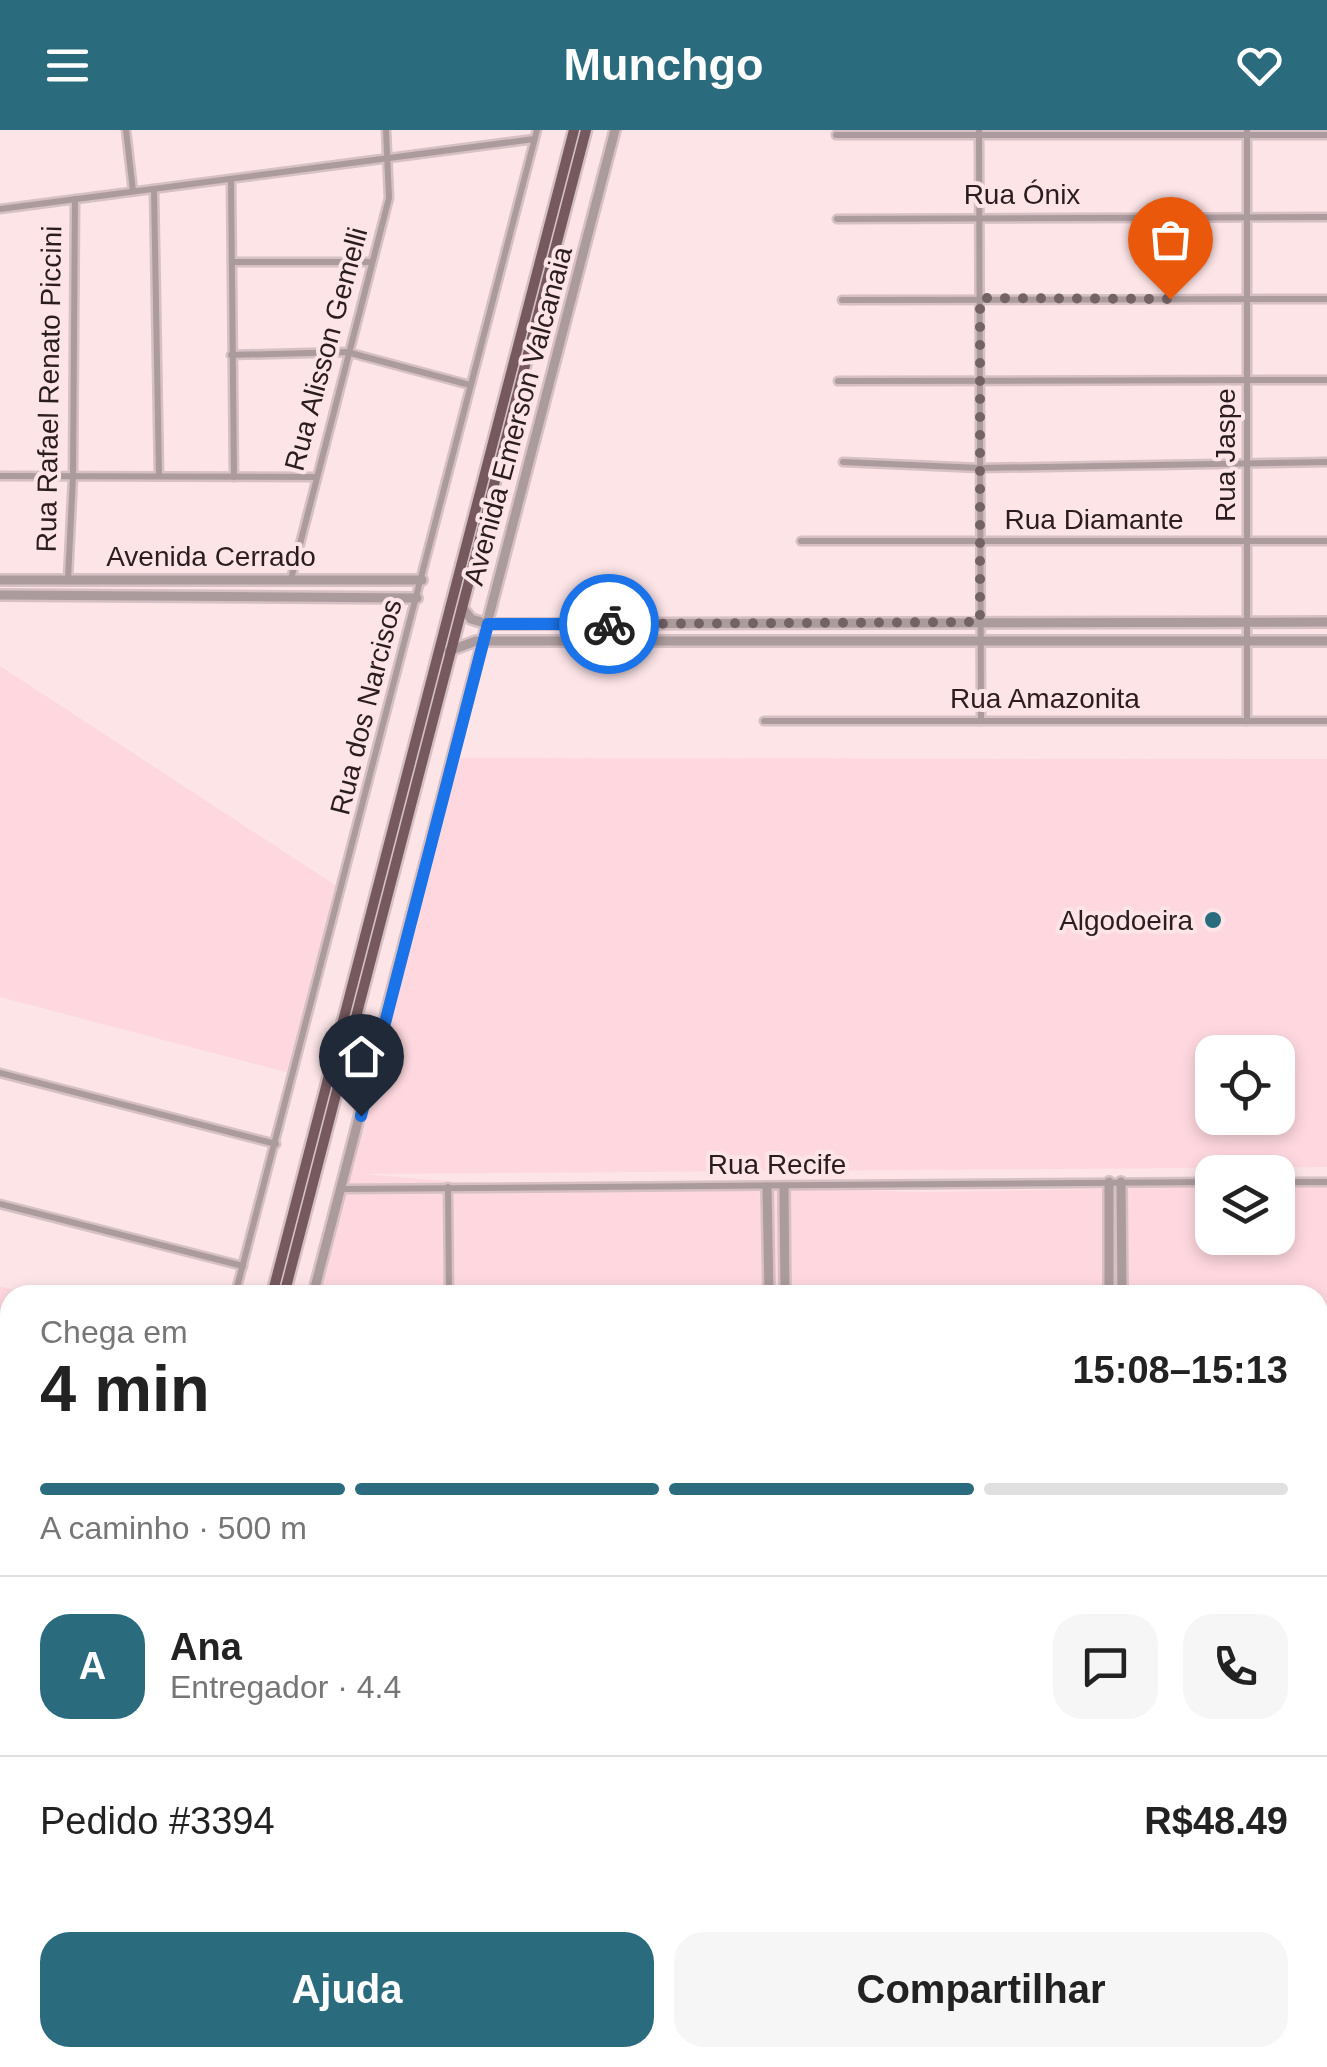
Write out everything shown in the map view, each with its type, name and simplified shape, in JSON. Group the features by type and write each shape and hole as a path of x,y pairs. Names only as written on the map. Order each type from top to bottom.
{"main road":[{"path":"275,1285 574,130"},
{"path":"287,1285 586,130"}],"street":[{"path":"126,130 133,191"},
{"name":"Rua Alisson Gemelli","path":"291,578 389,198 391,157 386,130"},
{"name":"Avenida Emerson Valcanaia","path":"317,1285 616,130"},
{"path":"979,132 980,721"},
{"path":"836,135 979,132 1327,136"},
{"name":"Rua Jaspe","path":"1247,133 1247,721"},
{"path":"0,209 536,134"},
{"name":"Rua dos Narcisos","path":"238,1285 536,134"},
{"path":"231,179 234,476"},
{"path":"154,188 158,476"},
{"name":"Rua Rafael Renato Piccini","path":"68,579 73,476 75,199"},
{"name":"Rua Ónix","path":"836,219 979,215 1327,218"},
{"path":"232,262 370,262"},
{"path":"842,300 1327,299"},
{"path":"231,355 347,352 470,385"},
{"path":"838,381 1327,380"},
{"path":"843,462 980,468 1327,462"},
{"path":"0,476 316,477"},
{"name":"Rua Diamante","path":"802,541 1327,541"},
{"name":"Avenida Cerrado","path":"0,580 422,580"},
{"name":"Avenida Cerrado","path":"0,594 418,598"},
{"path":"461,606 471,619 488,624 1327,622"},
{"path":"449,652 483,641 1327,641"},
{"name":"Rua Amazonita","path":"764,721 1327,721"},
{"path":"0,1073 276,1144"},
{"path":"1108,1182 1110,1285"},
{"path":"1121,1182 1122,1285"},
{"name":"Rua Recife","path":"342,1189 1195,1182"},
{"path":"1295,1182 1327,1182"},
{"path":"448,1187 449,1285"},
{"path":"767,1187 769,1285"},
{"path":"784,1187 785,1285"},
{"path":"0,1204 243,1266"}],"shaded area":[{"path":"0,666 338,887 289,1073 0,997"},
{"path":"454,758 1327,759 1327,1167 1295,1167 1295,1155 1195,1155 1195,1168 363,1174 457,1182 927,1192 1195,1187 1195,1255 1295,1255 1295,1187 1327,1187 1327,1285 319,1285"}],"way so far":[{"path":"609,624 980,622 980,298 1170,299"}],"place":[{"name":"Algodoeira","path":"1213,920"}],"route":[{"path":"361,1116 488,624 609,624"}]}
